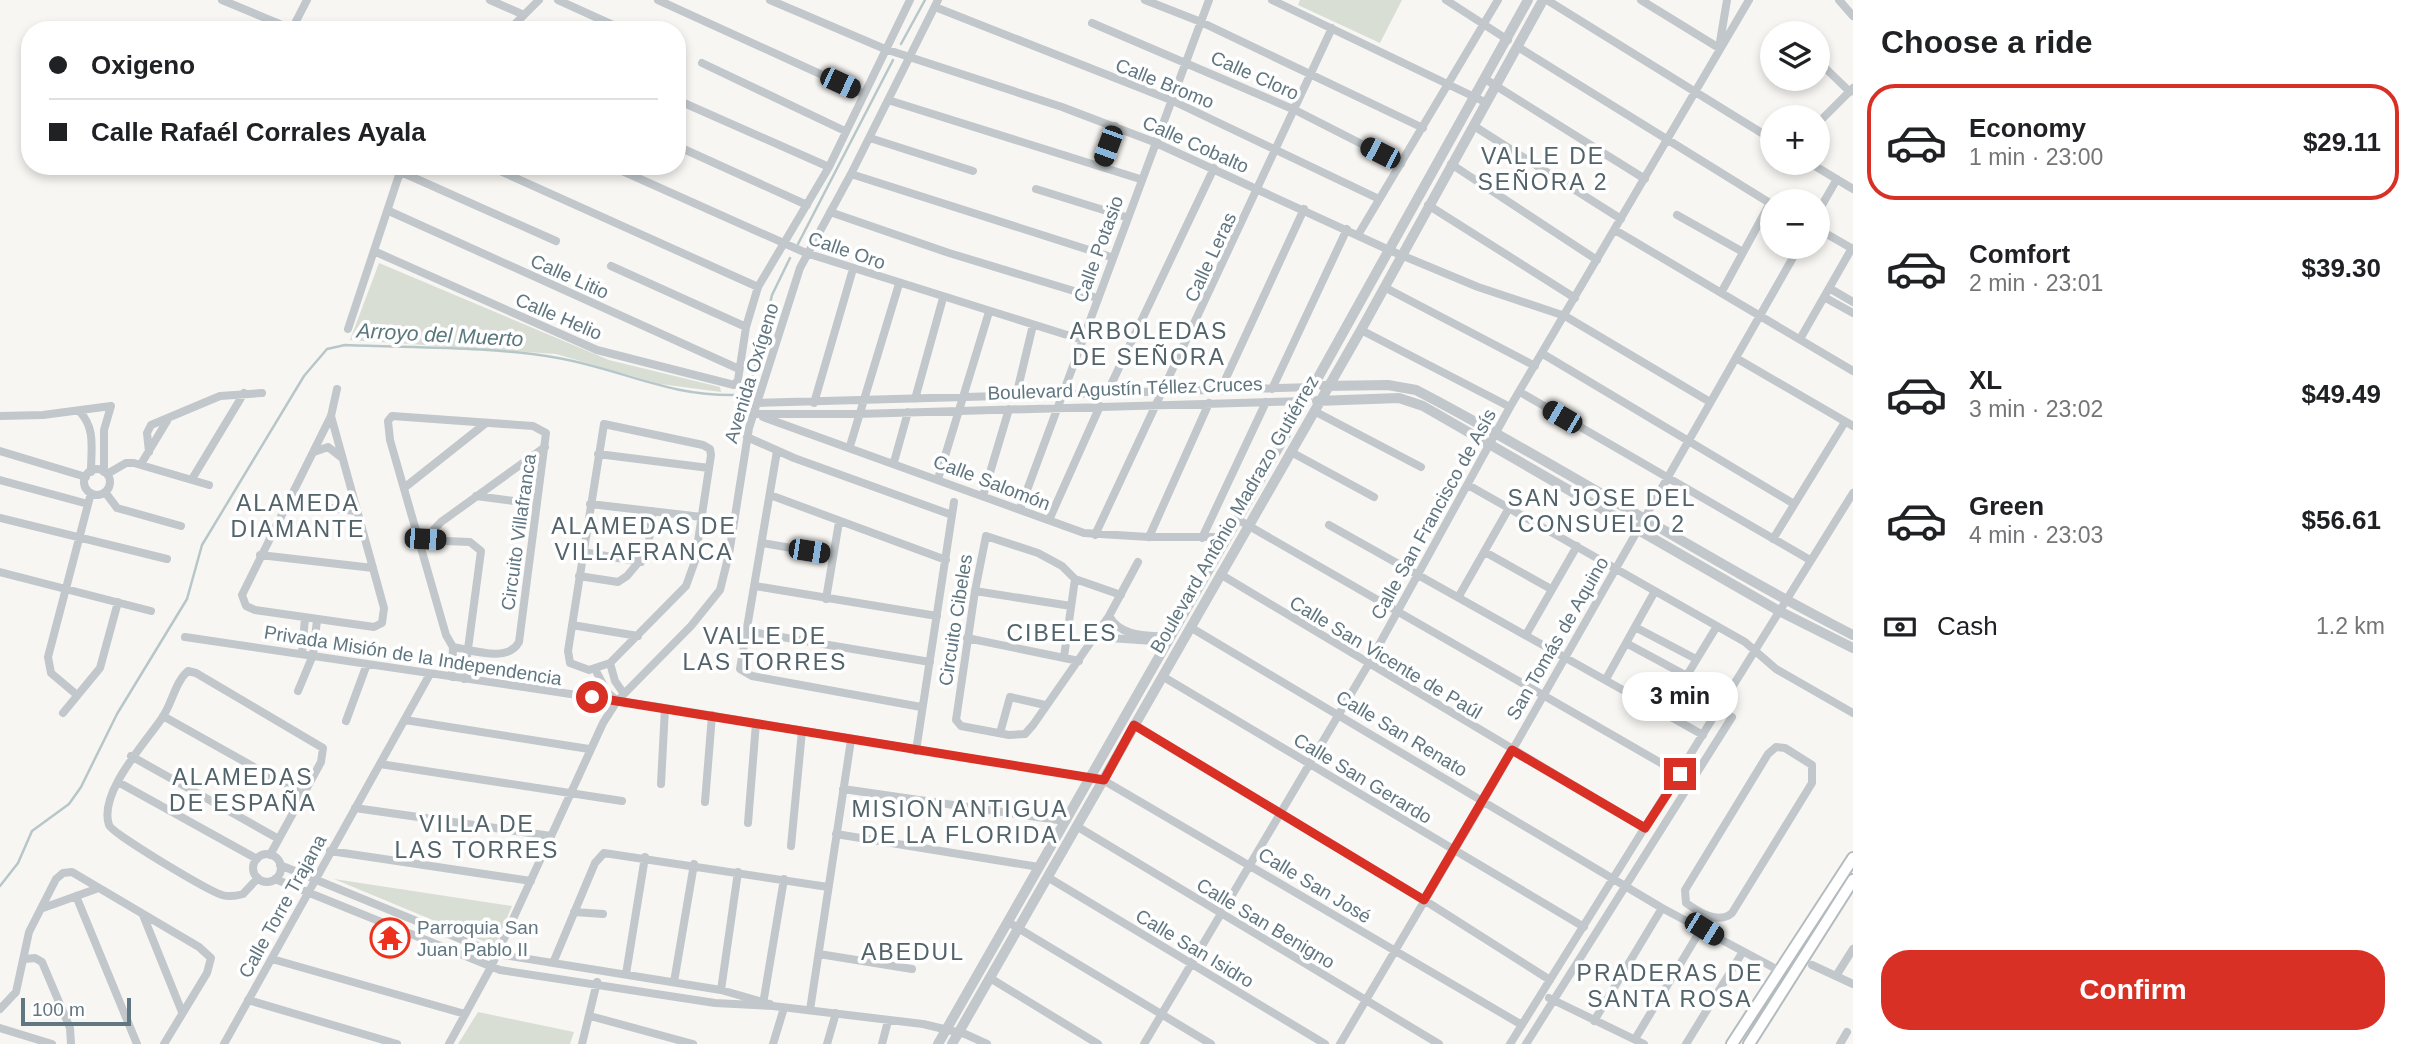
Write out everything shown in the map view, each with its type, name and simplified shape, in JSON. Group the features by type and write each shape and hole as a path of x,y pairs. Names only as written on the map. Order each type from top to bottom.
{"main road":[{"path":"1732,1044 1853,858"},
{"path":"1749,1044 1851,887"}],"street":[{"path":"222,0 273,21"},
{"path":"297,21 307,0"},
{"path":"490,0 524,15"},
{"path":"520,21 539,0"},
{"path":"558,0 604,21"},
{"path":"658,0 864,94"},
{"name":"Calle Cobalto","path":"770,0 885,49 910,55 1115,126 1304,209 1389,250 1478,287 1565,316 1710,402"},
{"name":"Avenida Oxígeno","path":"737,383 746,327 758,287 829,167 908,0"},
{"path":"1145,0 1200,22 1423,128"},
{"name":"Calle Potasio","path":"1020,509 1111,257 1209,0"},
{"path":"1272,0 1487,103"},
{"path":"1446,0 1508,40"},
{"path":"1358,235 1498,0"},
{"name":"Boulevard Antônio Madrazo Gutiérrez","path":"938,1044 1313,387 1528,0"},
{"path":"1545,0 1760,132"},
{"name":"Boulevard Antônio Madrazo Gutiérrez","path":"953,1044 1361,330 1428,205 1545,0"},
{"path":"1641,0 1719,48 1727,0"},
{"name":"Calle San Francisco de Asís","path":"1144,1044 1368,665 1510,407 1749,0"},
{"path":"1839,0 1853,16"},
{"name":"Avenida Oxígeno","path":"449,1044 491,967 589,749 617,701 691,626 720,590 729,554 747,437 806,253 852,174 936,4"},
{"name":"Calle Bromo","path":"936,4 1171,100 1277,148 1379,199"},
{"name":"Calle Cloro","path":"1092,23 1294,110 1401,163"},
{"name":"Calle Leras","path":"1095,535 1332,28"},
{"path":"1518,47 1760,197"},
{"path":"702,64 845,131"},
{"path":"1830,72 1851,90 1830,111"},
{"path":"1485,79 1645,178"},
{"path":"888,100 1140,179"},
{"path":"686,104 829,167"},
{"path":"1101,165 1115,126"},
{"path":"1474,126 1621,219"},
{"path":"870,138 973,171"},
{"path":"686,150 807,205"},
{"path":"1451,164 1598,260"},
{"path":"1107,393 1213,169"},
{"path":"852,174 1111,257"},
{"path":"348,329 400,175"},
{"path":"415,175 556,241"},
{"path":"509,175 758,287"},
{"name":"Calle Oro","path":"631,175 806,253 1083,340"},
{"path":"1830,175 1853,189"},
{"path":"1830,191 1837,179"},
{"path":"1036,189 1126,217"},
{"path":"1428,205 1575,298"},
{"path":"1220,391 1304,209"},
{"name":"Calle Litio","path":"389,211 739,369"},
{"path":"830,212 949,253 1097,298"},
{"path":"1677,215 1743,252"},
{"path":"1721,293 1760,224"},
{"path":"1272,389 1347,229"},
{"path":"1615,230 1853,370"},
{"path":"1800,339 1852,248 1830,236"},
{"name":"Calle Helio","path":"376,252 597,350 712,382 737,383"},
{"name":"San Tomás de Aquino","path":"1340,1044 1567,656 1792,259"},
{"path":"611,266 746,327"},
{"path":"814,403 853,269"},
{"path":"850,446 899,284"},
{"path":"1384,287 1535,366"},
{"path":"1829,288 1853,302"},
{"path":"1824,297 1853,313"},
{"path":"915,399 943,298"},
{"path":"939,479 989,312"},
{"path":"1016,396 1033,325"},
{"path":"1361,330 1510,407"},
{"path":"1543,354 1794,504"},
{"path":"1736,358 1849,424 1773,538"},
{"name":"Boulevard Agustín Téllez Cruces","path":"757,403 1404,386 1644,517 1785,601 1853,635"},
{"path":"331,416 355,511 384,608 379,625 365,627 246,606 244,589 331,416 337,389"},
{"path":"1520,392 1810,559"},
{"path":"192,479 244,393"},
{"path":"141,464 149,452 148,428 167,421 202,401 220,396 262,393"},
{"path":"220,396 229,403 230,415"},
{"name":"Boulevard Agustín Téllez Cruces","path":"753,414 858,414 1382,397 1411,401 1779,611 1853,648"},
{"path":"1202,538 1266,402"},
{"path":"1149,537 1209,403"},
{"path":"0,416 79,411 111,405 104,430 105,473 110,482 106,492"},
{"path":"1049,520 1100,406"},
{"path":"983,496 1009,409"},
{"path":"79,411 88,420 92,430 85,486 91,494"},
{"path":"1314,411 1421,467"},
{"path":"894,462 908,412"},
{"name":"Calle Salomón","path":"753,414 850,446 1095,535 1227,537"},
{"name":"Circuito Villafranca","path":"452,677 453,647 446,635 422,539 388,432 390,417 539,428 545,433 516,646 503,654 453,647"},
{"path":"404,488 486,423"},
{"path":"609,424 668,440 703,445 710,451 709,468 695,561 686,586 610,663 596,669 576,666 568,658 602,429 609,424"},
{"path":"747,437 776,452 952,515"},
{"path":"314,452 328,447 341,457"},
{"path":"422,539 435,526 545,447"},
{"path":"0,450 88,474 105,473 126,463 141,464 209,485"},
{"path":"776,452 740,664 746,674 922,707"},
{"path":"1290,452 1374,497"},
{"path":"598,454 709,468"},
{"path":"0,480 88,504"},
{"path":"1468,485 1717,626 1756,651 1776,669 1853,713"},
{"path":"91,494 106,492"},
{"path":"106,492 117,508 181,527"},
{"path":"1510,1044 1853,493"},
{"path":"77,695 51,673 49,666 65,588 91,494"},
{"path":"770,495 946,560"},
{"path":"476,496 537,504"},
{"path":"916,751 954,502"},
{"path":"288,503 355,511"},
{"path":"590,504 702,517"},
{"path":"1459,596 1509,508"},
{"path":"579,576 618,582 641,562 648,551 652,511"},
{"path":"0,518 167,559"},
{"path":"1237,519 1680,774"},
{"path":"826,599 839,522"},
{"path":"1329,525 1527,633 1703,735"},
{"name":"Circuito Cibeles","path":"1121,595 1075,579 1052,559 984,532 967,638 958,725 1000,733 1025,734 1109,616 1121,595 1138,562"},
{"path":"422,539 470,542 481,551 464,679"},
{"path":"762,543 832,555"},
{"path":"1527,633 1577,546"},
{"path":"583,552 641,562"},
{"path":"1485,552 1551,589"},
{"path":"260,555 373,568"},
{"path":"0,572 151,611"},
{"name":"Calle San Vicente de Paúl","path":"1220,574 1368,665 1645,828"},
{"path":"1064,657 1075,579"},
{"path":"755,586 937,617"},
{"path":"975,591 1071,606"},
{"path":"1606,679 1655,591"},
{"path":"63,713 100,668 118,602"},
{"path":"1109,616 1116,626 1126,631 1167,641"},
{"path":"302,653 304,618"},
{"path":"298,691 313,655 317,620"},
{"path":"572,625 638,636"},
{"path":"1664,713 1717,626"},
{"name":"Calle San Renato","path":"1190,627 1662,908 1780,971"},
{"path":"1635,627 1696,659"},
{"path":"746,631 930,662"},
{"name":"Privada Misión de la Independencia","path":"185,637 712,715 916,751 1090,777"},
{"path":"1094,637 1167,641"},
{"path":"967,638 1079,661"},
{"path":"1626,643 1687,676"},
{"path":"1663,663 1671,647"},
{"path":"610,663 615,681 624,694"},
{"path":"346,721 367,664"},
{"path":"596,669 607,692 617,701"},
{"path":"258,878 243,894 221,895 112,831 108,824 109,810 118,782 131,756 163,716 188,671 196,673 323,748 321,762 270,855"},
{"name":"Calle Torre Trajana","path":"224,1044 430,674"},
{"name":"Calle San Gerardo","path":"1163,676 1584,927"},
{"path":"1000,733 1010,697 1045,705"},
{"path":"661,784 665,708"},
{"path":"705,802 712,715"},
{"path":"163,716 302,794"},
{"path":"1538,1044 1528,1041 1732,717"},
{"path":"405,720 589,749"},
{"path":"748,823 756,723"},
{"path":"1134,725 1424,900 1550,980"},
{"path":"791,846 802,731"},
{"path":"810,1010 851,740"},
{"path":"1776,747 1785,748 1812,765 1812,783 1732,913 1722,918 1695,910 1684,899 1688,885 1768,754 1776,747"},
{"path":"131,756 277,838"},
{"path":"380,764 622,801"},
{"name":"Calle San José","path":"1090,777 1104,780 1251,864 1522,1025"},
{"path":"118,782 257,859 270,855"},
{"path":"843,789 1065,821"},
{"path":"355,808 551,836"},
{"name":"Calle San Benigno","path":"1078,827 1220,915 1439,1044"},
{"path":"836,834 1039,867"},
{"path":"330,850 531,881"},
{"path":"270,855 281,865 497,954 720,990 773,1006 945,1028 986,1044"},
{"path":"553,963 601,855 645,857 828,887"},
{"path":"626,974 645,857"},
{"path":"257,859 254,869 258,878 267,882 275,879 491,967 715,1003 763,1004"},
{"path":"674,982 694,864"},
{"path":"275,879 281,865"},
{"path":"720,990 738,872"},
{"path":"0,1009 10,1002 16,992 29,932 56,879 63,873 78,875 96,889 199,947 211,958 207,973 164,1042 155,1044"},
{"name":"Calle San Isidro","path":"1049,878 1325,1044"},
{"path":"763,1004 784,879"},
{"path":"43,908 96,889"},
{"path":"76,896 136,1044"},
{"path":"1594,1021 1662,908"},
{"path":"1688,921 1695,910"},
{"path":"574,912 603,914"},
{"path":"393,929 399,914"},
{"path":"143,915 182,1012"},
{"path":"1635,1039 1704,929 1709,916"},
{"path":"1008,922 1211,1044"},
{"path":"1836,976 1853,949"},
{"path":"1686,1044 1742,953"},
{"path":"819,954 912,969"},
{"path":"25,959 35,958 42,962 71,1028 71,1044"},
{"path":"272,958 465,1014"},
{"path":"1812,965 1853,984"},
{"path":"990,978 1098,1044"},
{"path":"582,1044 597,982"},
{"path":"1542,993 1644,1044"},
{"path":"248,1000 397,1044"},
{"path":"773,1044 784,1007"},
{"path":"827,1044 836,1013"},
{"path":"590,1016 693,1044"},
{"path":"882,1044 888,1021"},
{"path":"0,1028 52,1044"},
{"path":"1840,1044 1847,1032"}],"shaded area":[{"path":"1300,0 1402,0 1380,43 1298,5"},
{"path":"379,263 609,360 720,387 721,392 660,384 556,354 350,340"},
{"path":"334,879 512,906 495,946"},
{"path":"478,1012 574,1032 570,1044 458,1044"}],"waterway":[{"name":"Arroyo del Muerto","path":"901,44 925,0"},
{"name":"Arroyo del Muerto","path":"798,244 893,60"},
{"name":"Arroyo del Muerto","path":"0,886 18,863 32,831 69,804 81,787 117,714 187,599 202,545 304,376 327,349 345,345 479,349 532,354 582,363 690,392 739,395 752,380 772,295 790,258"}],"place":[{"name":"Parroquia San Juan Pablo II","path":"390,938"}],"district":[{"name":"VALLE DE SEÑORA 2","path":"1543,169"},
{"name":"ARBOLEDAS DE SEÑORA","path":"1149,344"},
{"name":"SAN JOSE DEL CONSUELO 2","path":"1602,511"},
{"name":"ALAMEDA DIAMANTE","path":"298,516"},
{"name":"ALAMEDAS DE VILLAFRANCA","path":"644,539"},
{"name":"CIBELES","path":"1062,633"},
{"name":"VALLE DE LAS TORRES","path":"765,649"},
{"name":"ALAMEDAS DE ESPAÑA","path":"243,790"},
{"name":"MISION ANTIGUA DE LA FLORIDA","path":"960,822"},
{"name":"VILLA DE LAS TORRES","path":"477,837"},
{"name":"ABEDUL","path":"913,952"},
{"name":"PRADERAS DE SANTA ROSA","path":"1670,986"}],"route":[{"path":"592,697 1104,780 1134,725 1424,900 1512,750 1645,828 1680,774"}]}
